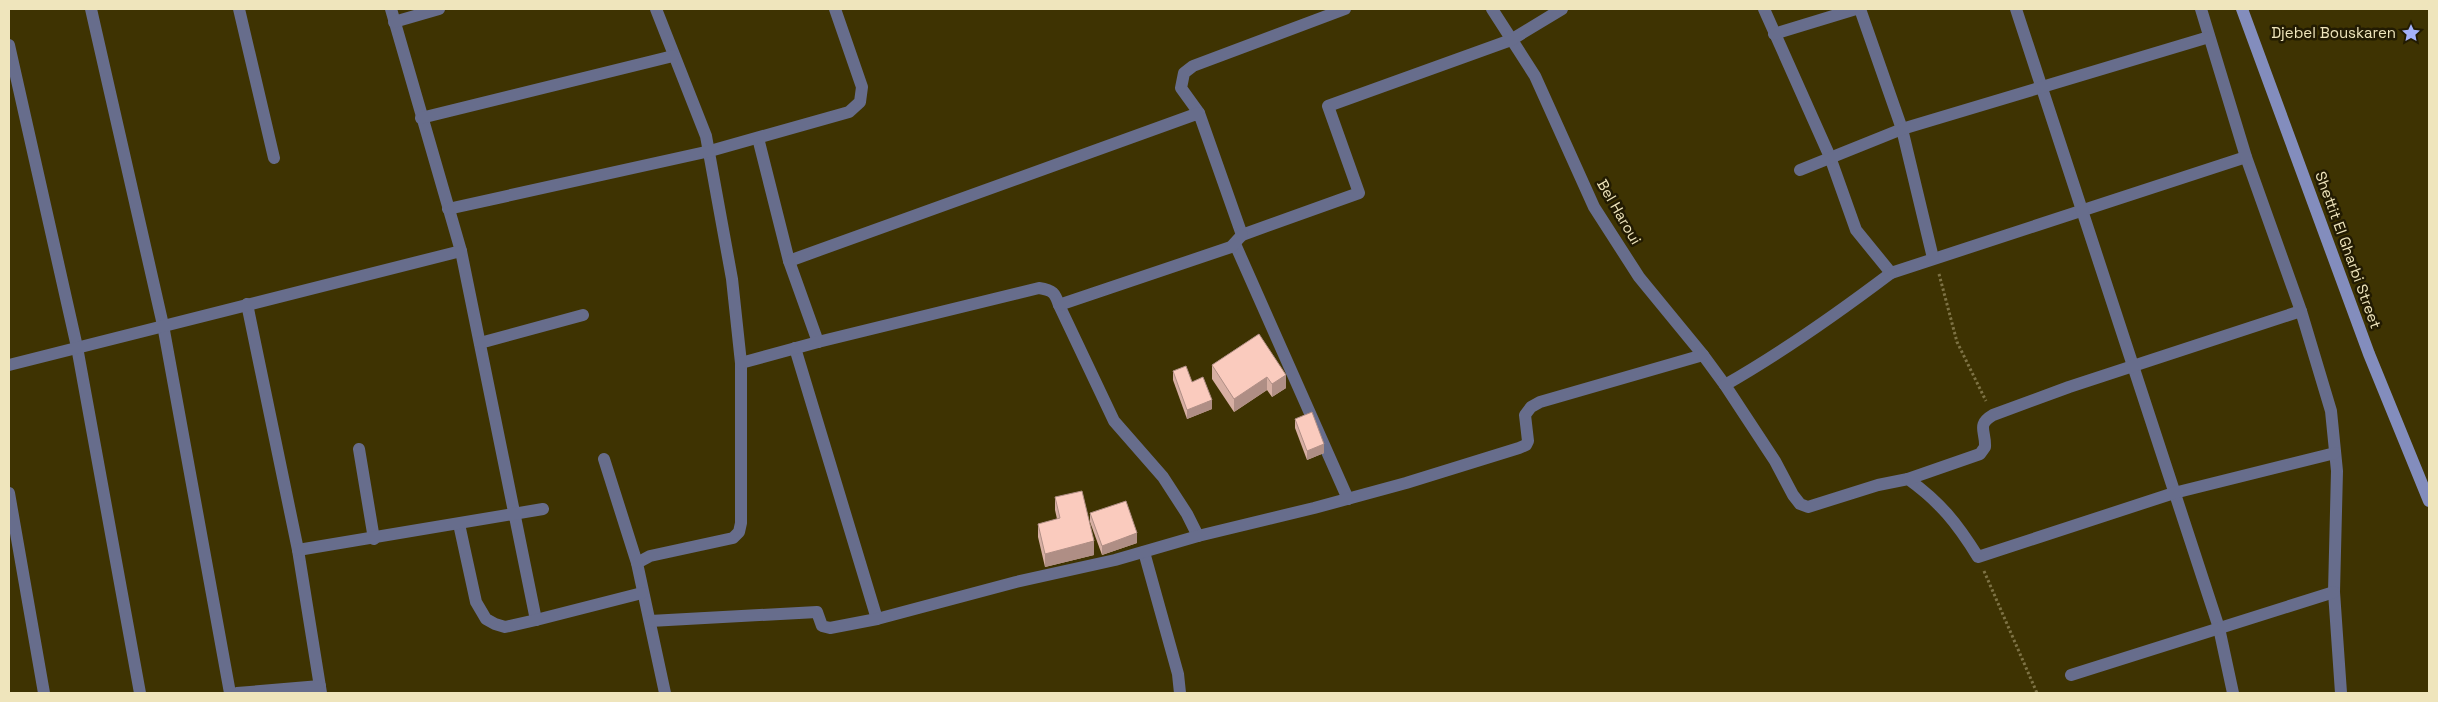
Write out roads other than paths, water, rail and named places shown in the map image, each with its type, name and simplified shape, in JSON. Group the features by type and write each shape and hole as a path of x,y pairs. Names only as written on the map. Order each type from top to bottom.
{"street":[{"path":"90,9 163,325 230,693"},
{"path":"239,9 274,158"},
{"path":"391,9 461,251 536,620"},
{"path":"394,22 439,9"},
{"path":"637,562 650,556 733,538 739,532 741,524 742,363 732,279 706,136 656,9"},
{"path":"448,209 710,151 849,112 860,102 862,87 835,9"},
{"path":"1345,9 1193,66 1184,72 1181,88 1199,113 1238,239 1348,499"},
{"name":"Bel Haroui","path":"1492,9 1534,76 1594,207 1639,277 1725,385 1775,461 1792,495 1800,504 1808,508 1816,506 1878,485 1908,479 1980,454 1985,447 1982,426 1984,420 1992,415 2132,365"},
{"path":"1059,306 1231,247 1238,239 1359,193 1328,106 1511,40 1562,9"},
{"path":"1764,9 1830,158 1856,230 1891,273"},
{"path":"1774,34 1856,9"},
{"path":"1860,9 1902,129 1933,258"},
{"path":"2016,9 2218,628 2233,693"},
{"path":"2201,9 2246,157 2301,311 2331,411 2337,471 2334,592 2341,693"},
{"name":"Shettit El Gharbi Street","path":"2242,9 2369,354 2429,501"},
{"path":"1800,170 1902,129 2210,36"},
{"path":"9,45 77,347 140,693"},
{"path":"421,118 673,56"},
{"path":"789,260 1199,113"},
{"path":"758,138 789,260 818,342"},
{"path":"1725,385 1755,368 1836,314 1891,273 2246,157"},
{"path":"9,365 461,251"},
{"path":"742,363 818,342 1039,288 1051,290 1055,293 1059,306 1114,421 1163,478 1187,514 1198,536"},
{"path":"237,693 320,690 298,550 247,304"},
{"path":"2132,365 2301,311"},
{"path":"480,343 583,315"},
{"path":"795,348 877,620"},
{"path":"650,621 817,612 822,626 830,628 877,620 1016,582 1115,560 1198,536 1348,499 1474,463 1526,445 1528,441 1525,415 1531,407 1540,402 1703,355"},
{"path":"359,449 374,539"},
{"path":"1908,479 1935,499 1948,513 1978,557 2174,493 2335,453"},
{"path":"604,459 637,562 642,593 650,621 665,693"},
{"path":"9,493 44,693"},
{"path":"298,550 374,539 543,509"},
{"path":"459,524 480,611 495,624 505,627 642,593"},
{"path":"1144,552 1178,674 1180,693"},
{"path":"2071,675 2334,592"}],"place":[{"name":"Djebel Bouskaren","path":"2411,33"}]}
